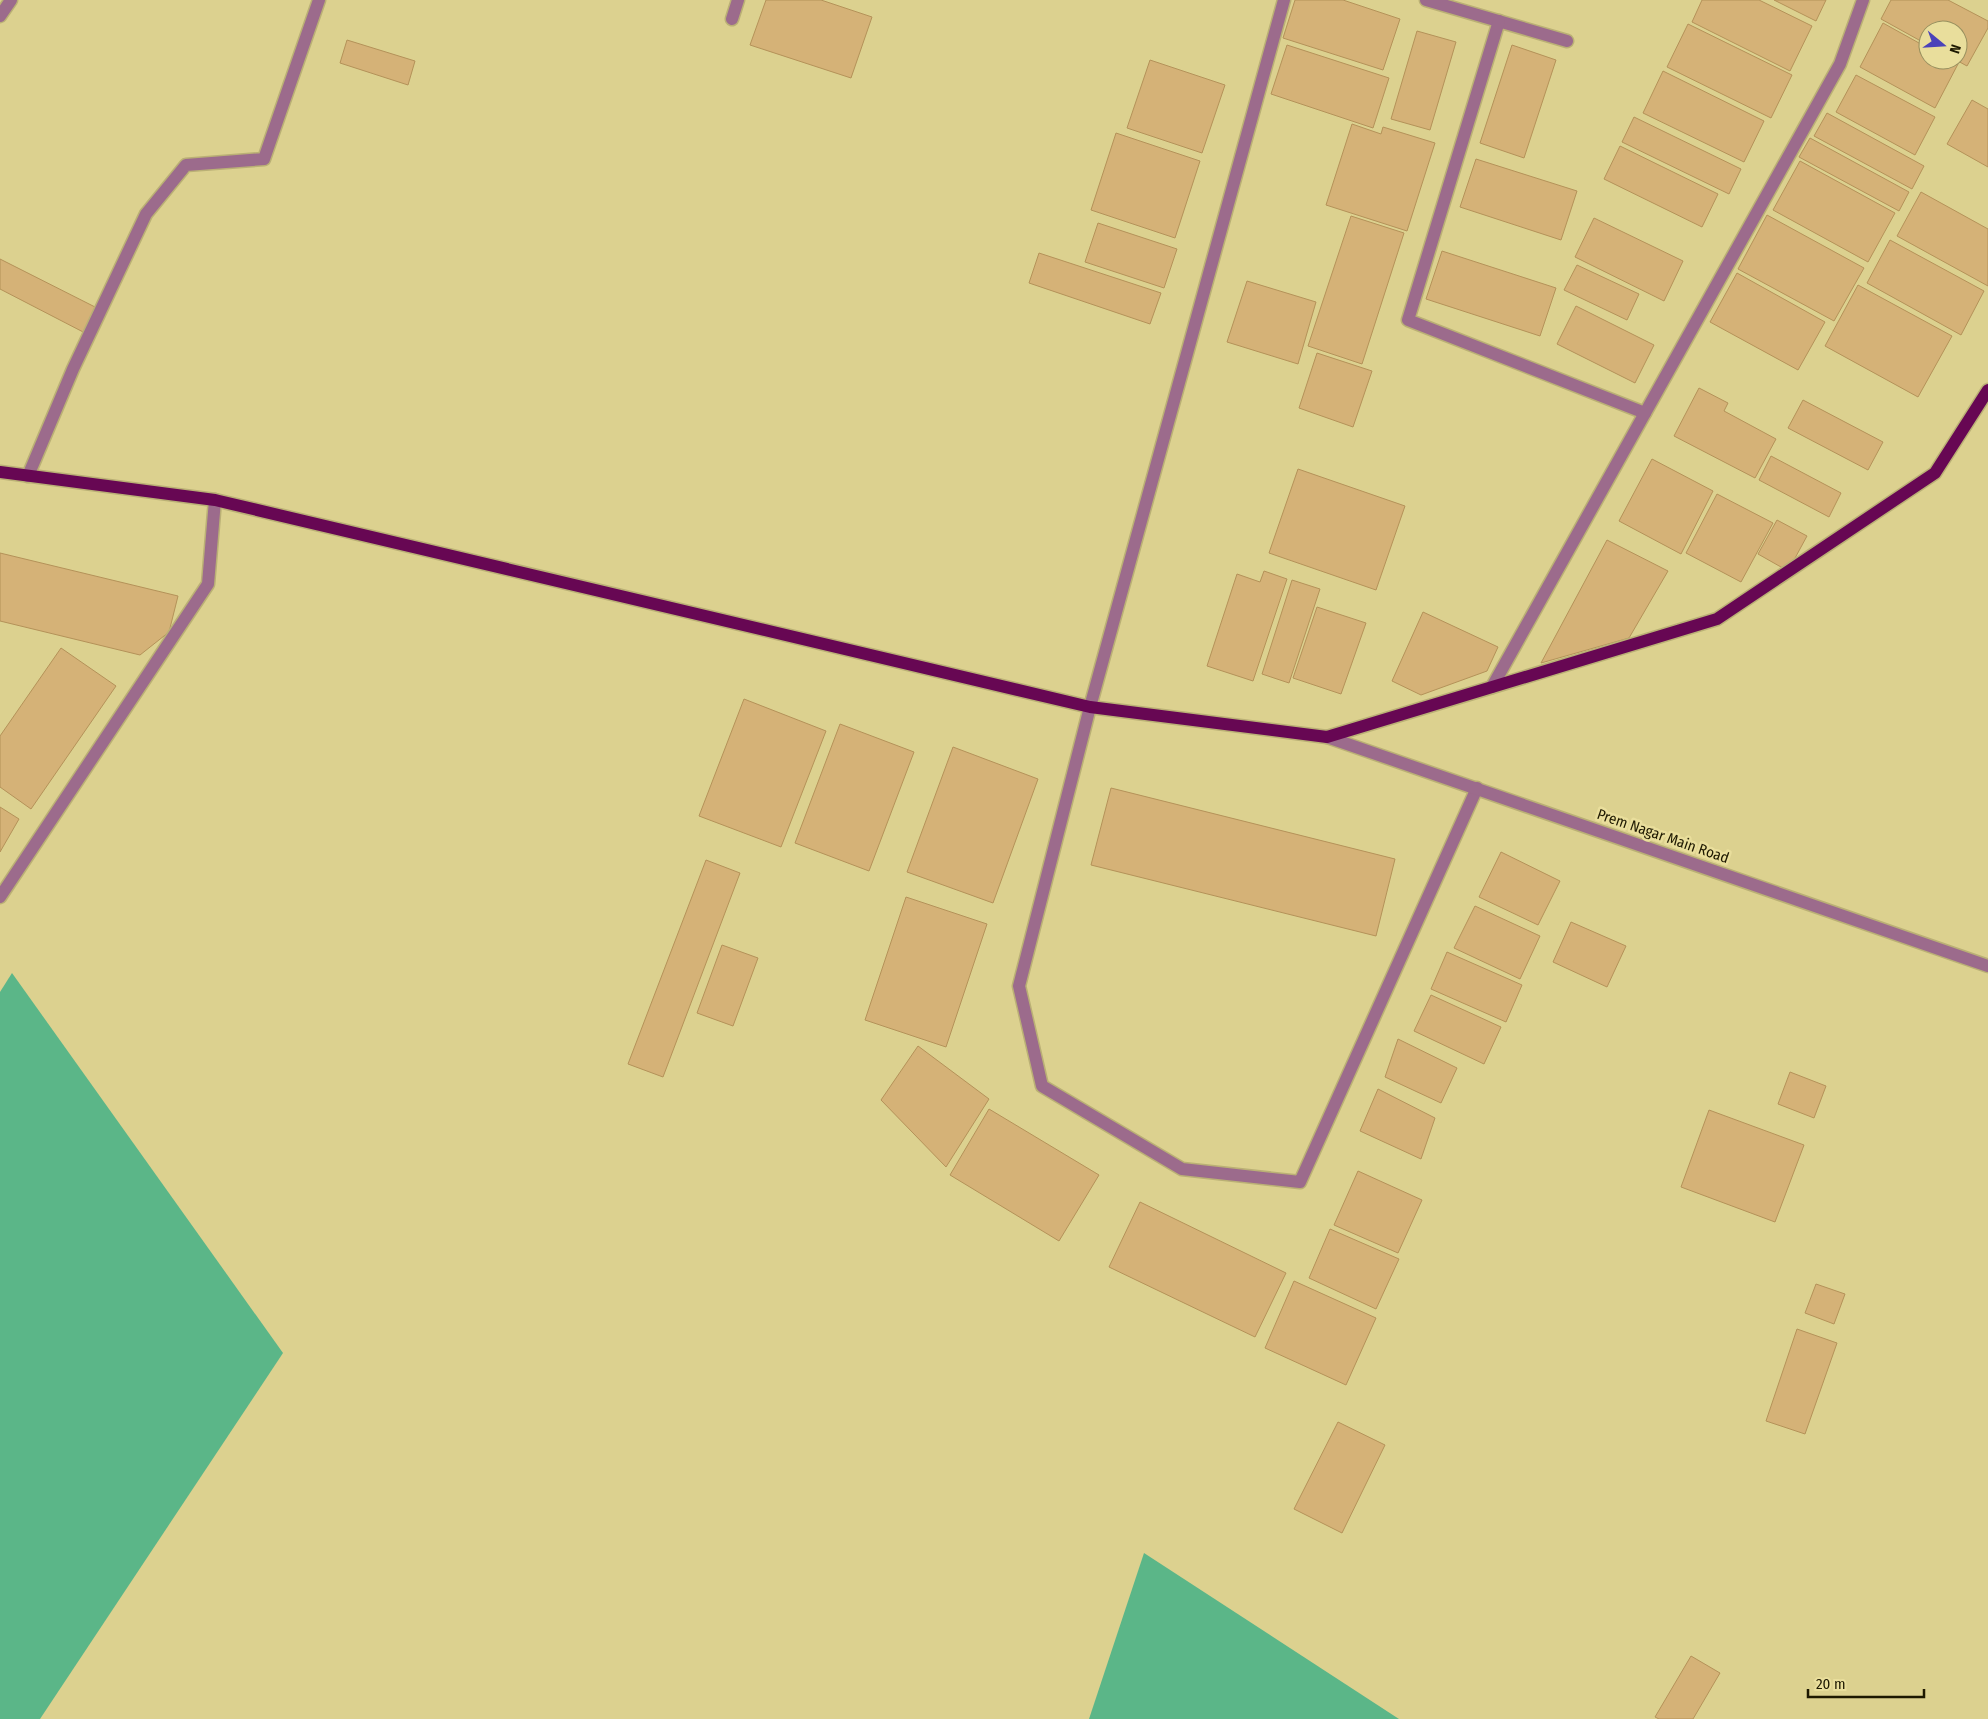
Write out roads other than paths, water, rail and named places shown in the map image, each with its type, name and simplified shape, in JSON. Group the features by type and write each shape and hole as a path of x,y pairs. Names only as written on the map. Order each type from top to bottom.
{"main road":[{"path":"0,472 215,500 1090,708 1327,736 1717,619 1935,473 1988,390"}],"street":[{"path":"0,16 11,0"},
{"path":"28,476 72,369 146,214 186,166 264,158 320,0"},
{"path":"732,19 738,0"},
{"path":"1284,0 1090,708 1020,986 1042,1086 1182,1169 1300,1182 1477,788"},
{"path":"1426,0 1567,41"},
{"path":"1492,687 1840,64 1864,0"},
{"path":"1499,22 1408,320 1645,413"},
{"path":"0,897 208,584 215,500"},
{"name":"Prem Nagar Main Road","path":"1327,736 1988,966"}]}
